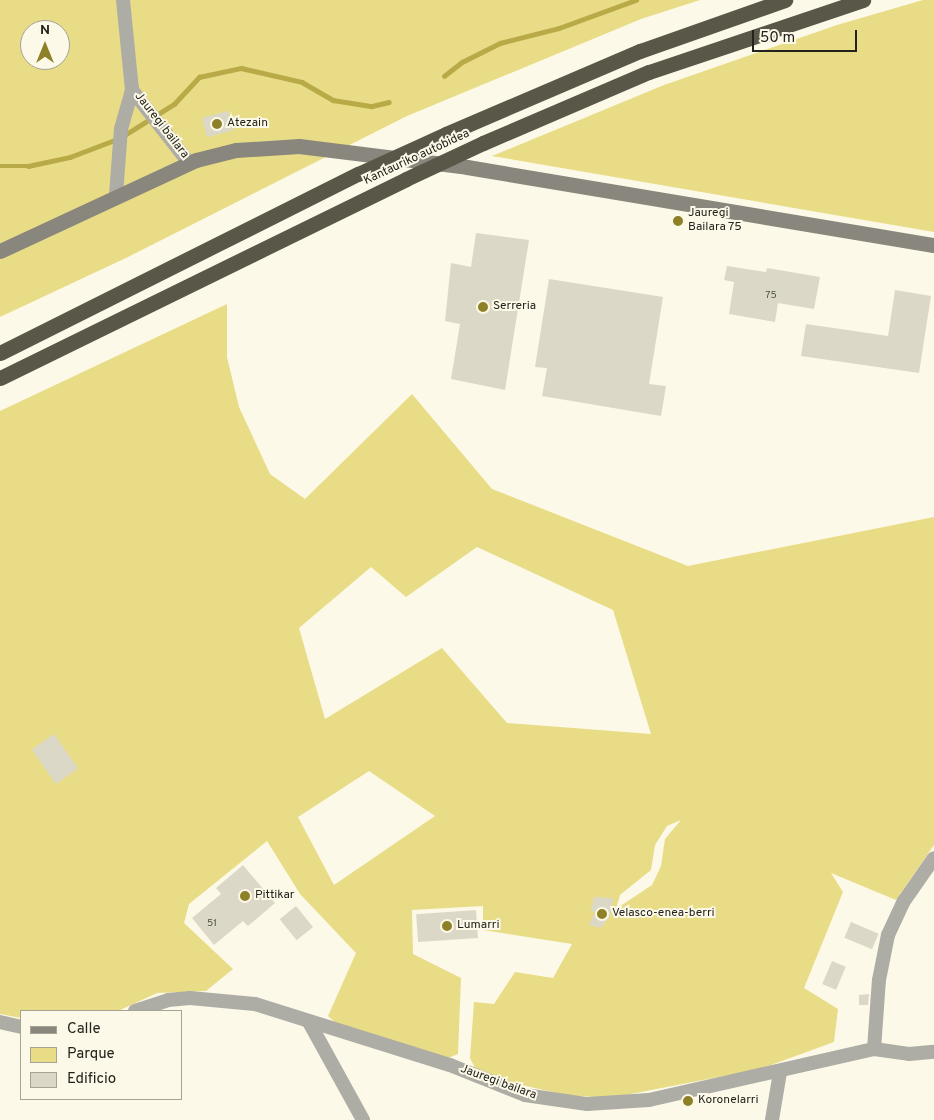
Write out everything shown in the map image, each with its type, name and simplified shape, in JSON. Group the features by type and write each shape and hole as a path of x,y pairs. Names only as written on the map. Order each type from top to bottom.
{"highway":[{"name":"Kantauriko autobidea","path":"0,353 358,174 446,134 640,51 784,0"},
{"name":"Kantauriko autobidea","path":"0,378 483,143 649,72 863,0"}],"main road":[{"path":"0,251 39,235 116,195 189,163 236,150 299,146 330,148 467,167 934,245"}],"street":[{"name":"Jauregi bailara","path":"116,195 121,129 132,90 123,0"},
{"name":"Jauregi bailara","path":"132,90 189,163"},
{"path":"874,1049 879,980 888,936 904,901 934,858"},
{"name":"Jauregi bailara","path":"139,1010 168,1000 228,999 450,1065 525,1095 553,1101 618,1104 649,1100 780,1072 874,1049 910,1054 934,1052"},
{"path":"0,1022 20,1027"},
{"path":"309,1022 362,1120"},
{"path":"772,1120 780,1072"}],"green space":[{"path":"0,0 700,0 641,19 407,116 128,257 0,317"},
{"path":"923,0 934,0 934,232 492,156 664,85 837,25"},
{"path":"227,304 227,357 239,407 270,474 305,499 412,394 492,489 688,566 934,517 934,845 896,900 831,873 843,892 804,988 838,1009 834,1042 760,1069 610,1098 565,1095 509,1082 475,1068 470,1058 474,1002 494,1004 515,972 553,978 572,944 483,930 483,906 412,910 413,954 461,978 458,1054 448,1058 340,1027 328,1016 356,953 300,894 267,841 189,904 184,923 233,969 206,991 157,993 120,1010 20,1010 20,1018 0,1014 0,411","holes":["477,547 613,610 651,734 507,723 442,648 325,719 299,628 371,567 406,597","369,771 435,816 334,885 298,817","681,820 665,839 661,866 652,885 616,909 620,895 651,870 655,845 667,826"]}],"building":[{"name":"Atezain","path":"228,111 233,130 207,137 202,118"},
{"name":"Serreria","path":"476,233 529,240 505,390 451,379 460,324 445,321 451,263 471,267"},
{"path":"727,266 766,272 767,268 820,277 814,309 778,303 775,322 729,314 734,282 724,280"},
{"path":"549,279 663,297 649,384 666,386 661,416 542,396 547,368 535,367"},
{"path":"895,290 931,296 919,373 801,356 806,324 888,336"},
{"path":"54,734 78,768 56,784 32,749"},
{"path":"243,865 275,903 248,926 243,921 214,945 192,918 221,894 216,888"},
{"name":"Velasco-enea-berri","path":"594,897 613,898 610,916 601,928 589,925 595,912 591,911"},
{"path":"296,906 313,927 297,940 280,919"},
{"name":"Lumarri","path":"476,910 478,938 418,942 416,914"},
{"path":"851,922 879,934 872,949 844,938"},
{"path":"832,961 846,967 836,990 822,984"},
{"path":"869,994 868,1005 859,1005 859,995"}],"waterway":[{"path":"444,76 462,62 500,43 559,28 636,0"},
{"path":"0,166 28,166 70,157 120,138 174,104 199,77 241,68 302,82 333,100 372,106 389,102"}],"place":[{"name":"Atezain","path":"217,124"},
{"name":"Jauregi Bailara 75","path":"678,221"},
{"name":"Serreria","path":"483,307"},
{"name":"Pittikar","path":"245,896"},
{"name":"Velasco-enea-berri","path":"602,914"},
{"name":"Lumarri","path":"447,926"},
{"name":"Koronelarri","path":"688,1101"}]}
